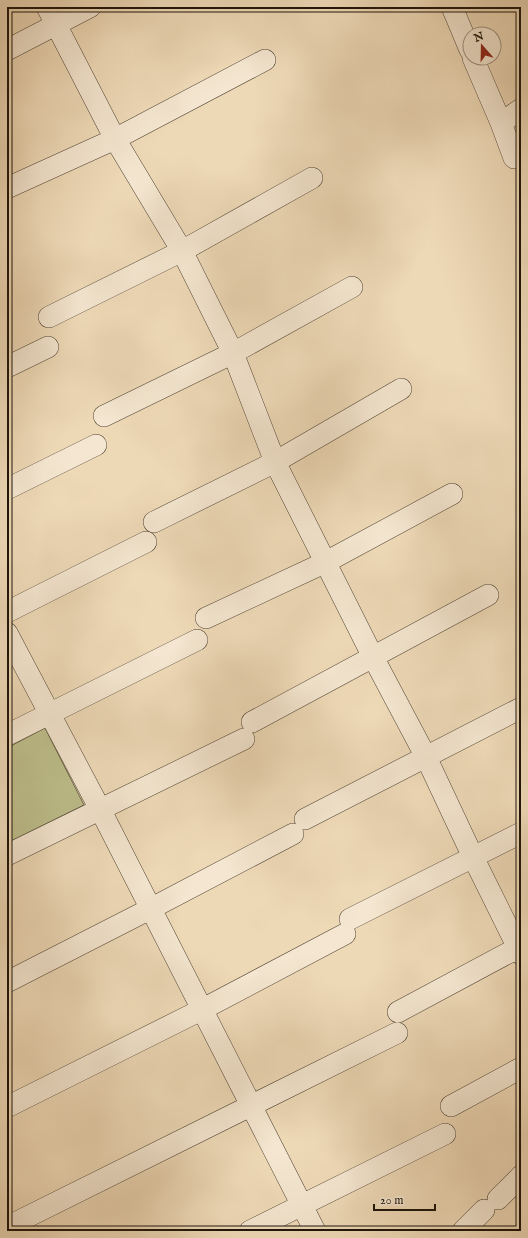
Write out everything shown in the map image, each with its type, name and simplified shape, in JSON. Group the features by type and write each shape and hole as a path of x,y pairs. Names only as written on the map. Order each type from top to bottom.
{"street":[{"path":"7,50 51,16 90,7"},
{"path":"452,7 462,31"},
{"path":"51,16 114,139 182,251 233,353 275,462 373,657 426,757 473,857 520,949 398,1012"},
{"path":"7,188 114,139 265,60"},
{"path":"476,66 514,158"},
{"path":"501,123 521,109"},
{"path":"49,317 182,251 312,178"},
{"path":"104,416 233,353 352,287"},
{"path":"7,367 48,347"},
{"path":"154,522 275,462 401,389"},
{"path":"7,489 96,445"},
{"path":"206,618 326,562 452,494"},
{"path":"7,612 146,542"},
{"path":"7,855 100,809 248,730 373,657 488,595"},
{"path":"7,633 100,809 315,1231"},
{"path":"7,735 197,640"},
{"path":"7,982 150,909 426,757 521,708"},
{"path":"7,1107 202,1009 473,857 521,833"},
{"path":"7,1228 396,1033"},
{"path":"451,1106 521,1068"},
{"path":"250,1231 445,1134"},
{"path":"463,1231 521,1176"}],"green space":[{"path":"45,728 84,805 7,843 7,748"}]}
